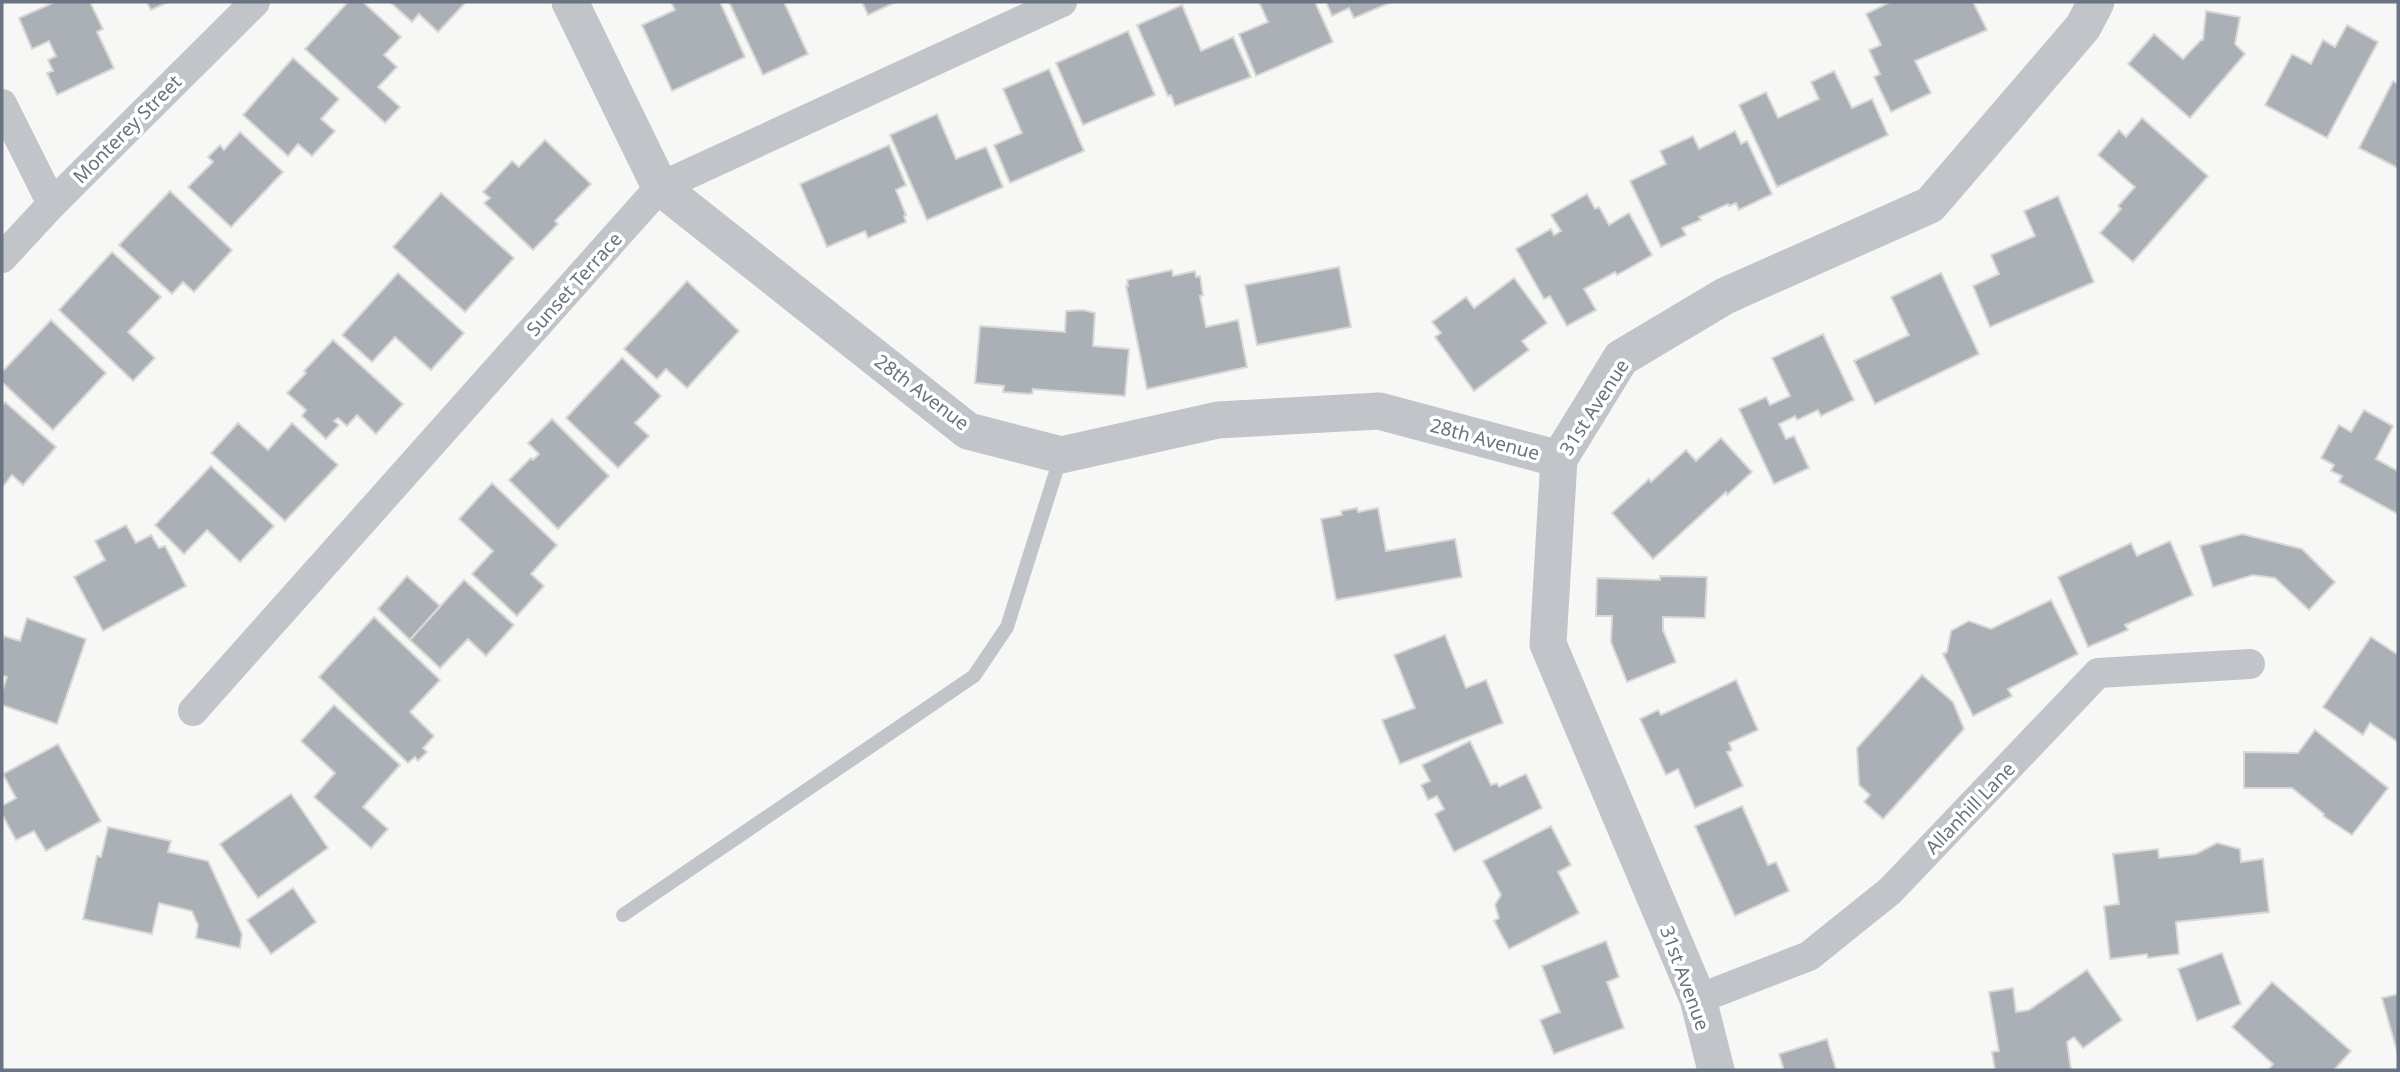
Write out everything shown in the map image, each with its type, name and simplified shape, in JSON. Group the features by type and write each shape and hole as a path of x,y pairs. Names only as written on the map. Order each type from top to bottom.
{"street":[{"name":"Monterey Street","path":"2,258 51,204 255,2"},
{"name":"28th Avenue","path":"570,2 660,187 968,430 1061,455 1218,420 1379,411 1559,459"},
{"name":"Sunset Terrace","path":"193,711 660,187 1062,2"},
{"name":"31st Avenue","path":"1716,1070 1698,999 1548,644 1559,459 1621,358 1725,296 1930,205 2082,27 2096,2"},
{"path":"2,104 51,204"},
{"name":"Allanhill Lane","path":"1698,999 1810,956 1890,891 2098,673 2250,664"}],"lane":[{"path":"623,915 974,676 1007,627 1061,455"}],"building":[{"path":"55,2 90,2 103,29 97,32 114,68 57,95 47,73 53,71 48,60 56,56 49,41 32,49 19,18"},
{"path":"147,2 168,2 151,10"},
{"path":"348,2 363,2 401,37 384,55 397,67 378,87 400,107 385,123 305,49"},
{"path":"390,2 466,2 438,32 419,14 412,22"},
{"path":"671,2 720,2 745,57 672,91 642,25 675,10"},
{"path":"729,2 784,2 808,54 763,75"},
{"path":"862,2 896,2 868,15"},
{"path":"1259,2 1315,2 1333,42 1256,76 1239,34 1268,22"},
{"path":"1326,2 1392,2 1354,18 1349,8 1332,16"},
{"path":"1890,2 1973,2 1987,30 1915,61 1931,93 1891,112 1874,77 1880,74 1869,50 1881,45 1866,14"},
{"path":"1182,5 1201,51 1233,37 1251,77 1175,106 1137,25"},
{"path":"2206,11 2240,17 2235,44 2245,54 2190,118 2128,64 2154,34 2183,59 2203,40"},
{"path":"2347,25 2378,42 2327,138 2265,105 2292,54 2311,64 2323,40 2335,47"},
{"path":"1128,31 1155,95 1083,125 1056,63"},
{"path":"293,58 339,99 321,119 335,131 312,156 298,144 288,156 243,115"},
{"path":"1049,69 1084,151 1010,183 994,145 1022,133 1003,89"},
{"path":"1834,71 1852,108 1872,99 1888,135 1777,187 1739,105 1766,92 1778,118 1819,99 1811,82"},
{"path":"2393,81 2398,84 2398,168 2359,148"},
{"path":"937,114 956,159 986,147 1003,187 927,220 890,135"},
{"path":"2142,118 2208,176 2133,262 2100,233 2121,209 2118,206 2135,187 2098,155 2119,130 2126,137"},
{"path":"1735,131 1741,144 1747,141 1772,194 1739,210 1736,203 1729,206 1728,204 1699,217 1701,220 1682,228 1686,235 1661,247 1630,181 1666,164 1660,151 1693,136 1699,149"},
{"path":"240,132 283,172 231,227 188,187 213,162 208,157 220,145 224,150"},
{"path":"545,140 591,184 555,221 558,224 533,250 484,203 490,198 483,192 512,161 519,167"},
{"path":"889,145 906,185 896,190 906,222 868,238 865,231 827,247 800,184"},
{"path":"170,191 232,250 194,292 183,282 172,294 119,245"},
{"path":"441,193 514,258 465,312 393,247"},
{"path":"1587,194 1595,209 1599,207 1609,225 1629,213 1652,255 1617,275 1615,272 1584,289 1596,310 1567,326 1550,296 1544,299 1516,249 1551,229 1554,235 1561,231 1551,215"},
{"path":"2058,196 2094,282 1990,327 1973,286 1999,274 1991,255 2035,236 2024,211"},
{"path":"112,252 161,297 128,332 155,358 133,381 59,310"},
{"path":"1339,267 1351,327 1257,345 1245,285"},
{"path":"1172,270 1173,276 1195,271 1196,277 1200,276 1203,295 1200,296 1206,327 1238,320 1247,367 1147,389 1127,280"},
{"path":"398,273 464,333 431,370 395,337 372,362 342,335"},
{"path":"1941,273 1979,354 1875,404 1854,361 1909,335 1891,297"},
{"path":"1514,278 1547,323 1522,341 1529,350 1474,391 1435,337 1441,333 1432,322 1466,297 1474,308"},
{"path":"687,281 739,331 687,388 666,369 657,379 624,349"},
{"path":"1083,310 1095,313 1093,346 1129,349 1125,396 1033,389 1032,394 1003,392 1004,386 975,383 980,326 1065,332 1066,311"},
{"path":"51,320 106,373 53,430 2,382 2,372"},
{"path":"1823,334 1854,400 1821,416 1818,410 1797,420 1795,416 1779,424 1786,439 1794,436 1809,468 1774,484 1739,409 1766,397 1770,405 1790,396 1772,358"},
{"path":"333,340 403,404 376,434 357,415 347,426 338,418 334,421 339,425 326,439 302,416 306,410 287,393"},
{"path":"622,358 661,396 635,423 649,436 618,468 566,418"},
{"path":"5,402 56,447 23,485 12,475 4,485 2,483 2,406"},
{"path":"2364,410 2393,426 2376,459 2398,471 2398,514 2339,482 2342,476 2331,471 2334,465 2321,458 2339,425 2351,432"},
{"path":"552,419 609,476 558,529 509,480 531,458 533,460 539,454 528,443"},
{"path":"238,423 268,450 292,423 338,465 285,521 211,453"},
{"path":"1721,438 1752,472 1727,495 1726,492 1653,559 1612,513 1686,450 1696,461"},
{"path":"211,466 274,526 240,562 207,530 184,554 155,525"},
{"path":"492,483 557,545 531,574 544,586 517,616 472,574 493,551 459,519"},
{"path":"1357,508 1358,512 1378,508 1386,551 1455,539 1462,577 1336,600 1321,519 1342,515 1341,511"},
{"path":"126,525 136,543 151,535 159,548 165,546 186,586 103,631 74,577 105,560 95,541"},
{"path":"2242,534 2302,549 2335,582 2309,610 2275,578 2253,575 2213,587 2200,546"},
{"path":"2170,541 2193,595 2125,625 2128,630 2088,647 2058,577 2131,543 2137,556"},
{"path":"407,576 440,606 410,640 378,609"},
{"path":"1660,576 1707,577 1705,618 1663,617 1663,630 1676,662 1627,682 1611,642 1612,616 1596,616 1597,578 1660,580"},
{"path":"464,580 514,625 486,656 468,639 440,668 410,640"},
{"path":"2051,600 2078,654 2008,689 2012,696 1973,716 1943,654 1947,652 1951,631 1969,621 1991,629"},
{"path":"374,617 440,680 410,712 434,736 423,748 427,752 418,761 415,757 408,763 319,677"},
{"path":"27,618 86,639 57,724 2,705 2,692 7,677 2,675 4,636 20,641"},
{"path":"1445,635 1466,688 1486,680 1503,723 1400,764 1382,720 1415,708 1394,655"},
{"path":"2371,637 2398,655 2398,742 2370,723 2363,735 2323,707"},
{"path":"1922,675 1953,702 1964,729 1883,819 1864,802 1870,795 1859,785 1857,748"},
{"path":"1736,680 1758,730 1729,743 1732,750 1727,752 1743,786 1695,808 1678,769 1666,775 1640,719 1658,710 1661,715"},
{"path":"334,705 400,765 363,807 388,829 371,848 314,797 335,773 301,741"},
{"path":"2315,730 2388,788 2352,835 2323,816 2324,814 2292,788 2244,788 2244,752 2298,753"},
{"path":"1470,741 1491,785 1497,783 1499,787 1526,774 1542,808 1454,852 1435,814 1444,809 1437,796 1428,800 1421,785 1430,781 1422,765"},
{"path":"58,744 101,821 46,851 34,831 16,840 2,814 2,806 16,798 3,774"},
{"path":"291,794 328,848 258,898 220,844"},
{"path":"1742,806 1768,865 1776,862 1789,891 1735,916 1695,826"},
{"path":"1551,826 1571,865 1558,872 1579,913 1509,949 1494,921 1499,918 1495,905 1501,895 1483,861"},
{"path":"108,827 171,841 168,852 208,861 242,934 240,948 196,938 198,925 192,911 159,903 152,934 83,919 97,856 101,857"},
{"path":"2217,843 2240,849 2241,862 2263,859 2269,912 2176,922 2179,954 2148,958 2147,954 2110,959 2104,906 2119,904 2113,854 2158,849 2159,858 2196,854"},
{"path":"293,888 316,922 271,954 247,920"},
{"path":"1606,941 1619,977 1607,982 1624,1028 1554,1054 1540,1020 1560,1012 1542,966"},
{"path":"2222,953 2241,1004 2197,1021 2178,969"},
{"path":"2087,970 2122,1020 2083,1048 2074,1037 2067,1042 2071,1070 1995,1070 1992,1052 1999,1051 1989,992 2013,988 2016,1012 2029,1010"},
{"path":"2272,982 2351,1051 2334,1070 2268,1070 2273,1064 2232,1027"},
{"path":"2398,994 2398,1055 2382,998"},
{"path":"1827,1039 1836,1070 1784,1070 1779,1054"}]}
